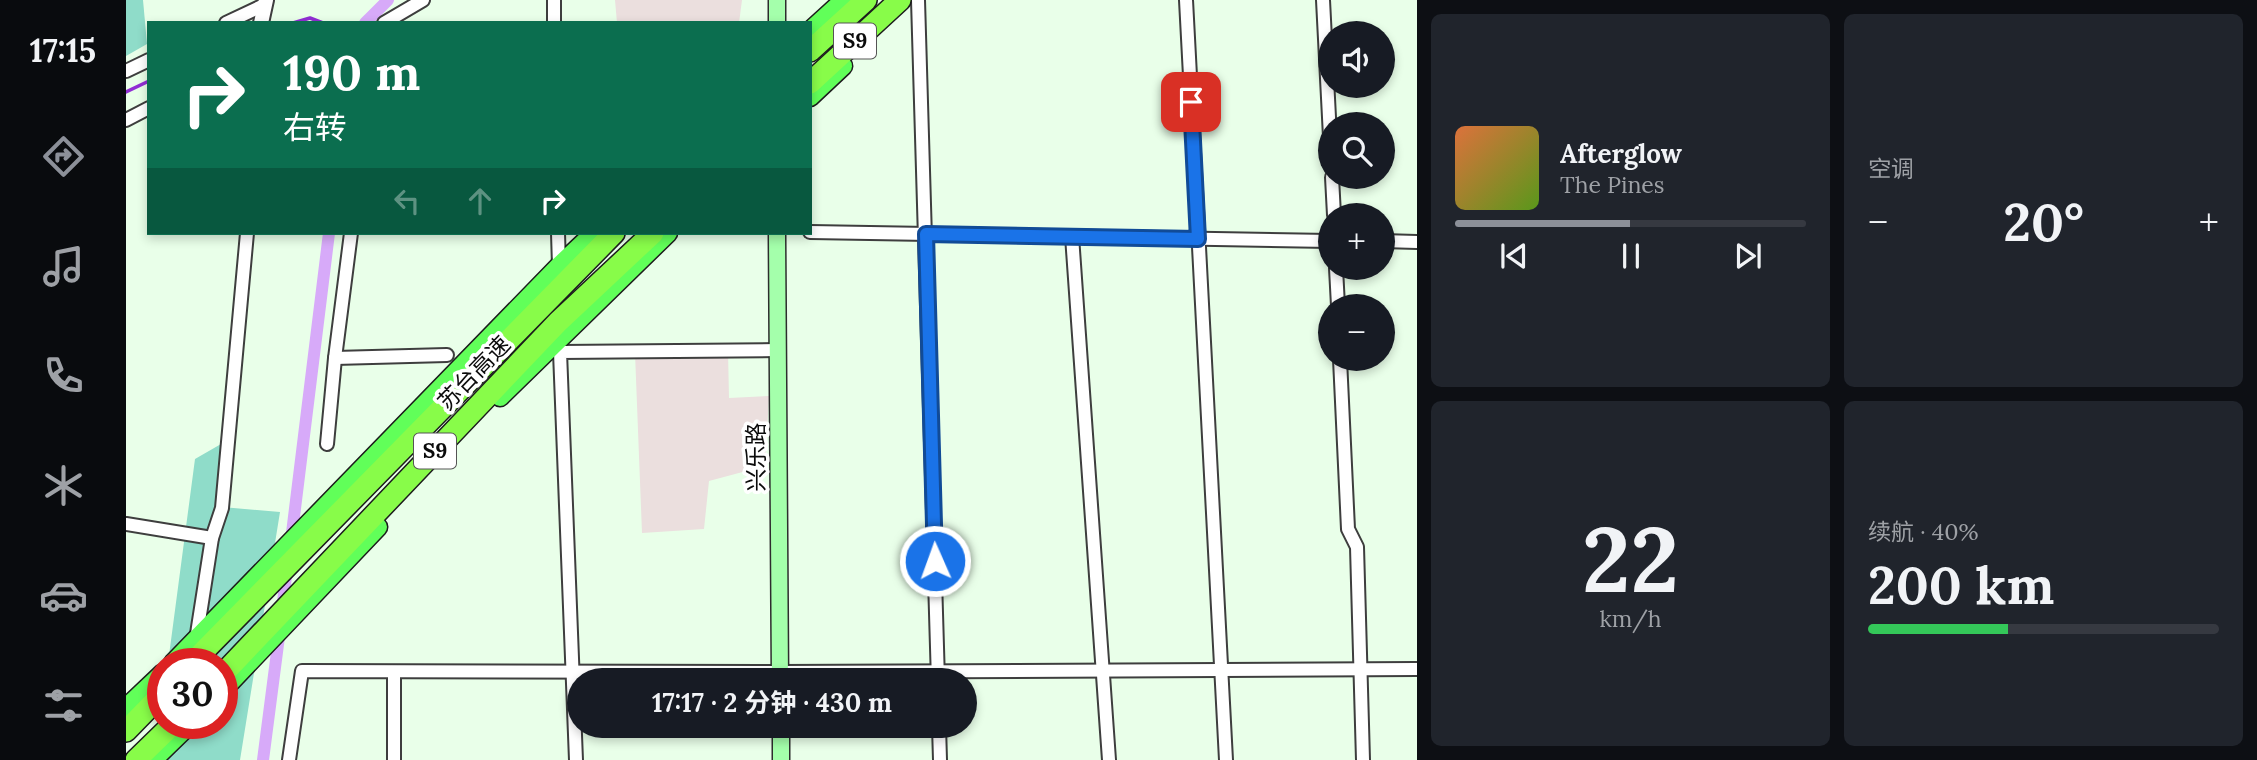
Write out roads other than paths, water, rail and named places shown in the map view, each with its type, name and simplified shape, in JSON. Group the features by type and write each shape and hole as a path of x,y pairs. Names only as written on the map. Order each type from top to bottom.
{"highway":[{"name":"S9","path":"812,49 866,0"},
{"name":"S9","path":"812,81 900,0"},
{"name":"苏台高速","path":"207,648 612,235"},
{"name":"苏台高速","path":"238,658 558,322 651,235"},
{"path":"126,731 147,709"},
{"path":"136,760 158,739"}],"main road":[{"path":"777,0 777,21"},
{"path":"812,29 844,0"},
{"path":"812,95 915,0"},
{"path":"188,648 592,235"},
{"path":"238,674 500,397 666,235"},
{"name":"兴乐路","path":"777,235 780,668"},
{"path":"126,708 147,688"},
{"path":"781,738 781,760"},
{"path":"153,760 175,739"}],"street":[{"path":"387,21 423,0"},
{"path":"554,0 554,21"},
{"path":"915,0 926,234 938,668"},
{"path":"1186,0 1226,760"},
{"path":"1323,0 1329,112"},
{"path":"230,21 265,3"},
{"path":"261,21 265,3"},
{"path":"126,71 147,61"},
{"path":"126,120 147,109"},
{"path":"812,232 1318,241"},
{"path":"196,640 212,538 222,508 247,235"},
{"path":"327,444 351,235"},
{"path":"558,235 559,266"},
{"path":"1072,236 1109,760"},
{"path":"1395,242 1417,242"},
{"path":"574,668 560,352 778,350"},
{"path":"335,358 447,355"},
{"path":"1341,371 1348,529 1357,547 1363,760"},
{"path":"126,524 212,538"},
{"path":"977,674 1101,670 1417,669"},
{"path":"289,760 302,671 567,672"},
{"path":"394,671 394,760"},
{"path":"576,738 576,760"},
{"path":"939,738 940,760"}],"waterway":[{"path":"367,21 388,0"},
{"path":"300,21 310,18 318,21"},
{"path":"126,92 147,82"},
{"path":"291,541 329,235"},
{"path":"282,611 287,567"},
{"path":"263,760 280,629"}]}
